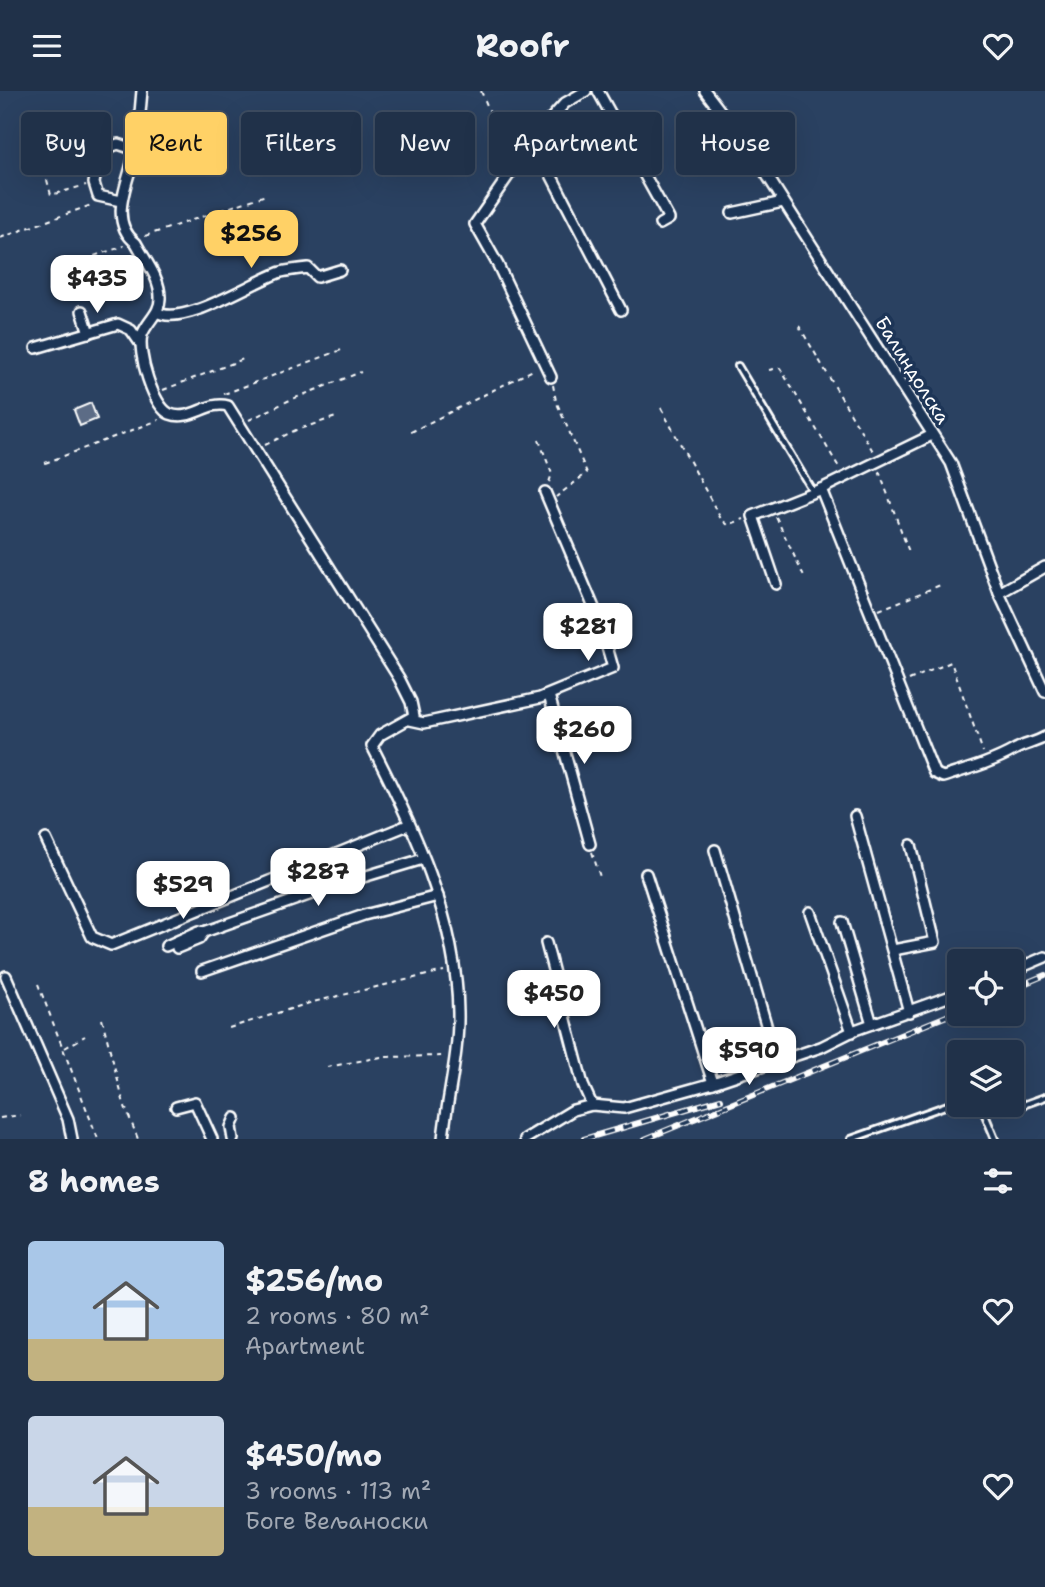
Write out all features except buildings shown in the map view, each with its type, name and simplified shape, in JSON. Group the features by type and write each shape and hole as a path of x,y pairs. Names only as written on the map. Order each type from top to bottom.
{"street":[{"path":"140,112 142,91"},
{"path":"557,112 565,103 586,91"},
{"path":"598,91 669,219 660,224"},
{"name":"Балиндолска","path":"705,91 754,155 961,484 999,593 1045,692"},
{"path":"121,201 98,196 94,183 100,151 118,144 125,146"},
{"path":"129,175 121,201 126,228 160,290 157,312 144,331 140,343"},
{"path":"510,175 475,224 498,265 551,377"},
{"path":"551,175 621,310"},
{"path":"732,213 783,202"},
{"path":"157,312 167,316 206,305 280,273 308,268 317,277 340,270"},
{"path":"82,311 89,333"},
{"path":"37,348 118,324 131,330 140,343 156,396 168,412 187,415 215,405 228,406 399,678 411,702 414,716 380,735 372,746 439,896 454,970 458,1011 456,1056 443,1139"},
{"path":"776,584 753,516 817,491 932,435"},
{"path":"817,491 934,773 943,777 1045,737"},
{"path":"410,720 424,723 549,695 613,669 600,622 545,492"},
{"path":"999,593 1045,567"},
{"path":"549,695 590,844"},
{"path":"855,816 909,1012"},
{"path":"46,839 92,937 111,945 408,825"},
{"path":"893,950 935,942 911,845"},
{"path":"715,850 777,1062"},
{"path":"166,946 199,931 204,932 343,883 424,859"},
{"path":"646,874 713,1083"},
{"path":"202,971 364,915 439,896"},
{"path":"810,912 852,1032"},
{"path":"842,922 872,1024"},
{"path":"177,948 199,939 204,932"},
{"path":"546,943 583,1085 592,1105"},
{"path":"1024,966 1045,957"},
{"path":"6,976 68,1119 72,1139"},
{"path":"525,1139 573,1110 592,1105 624,1108 713,1083 777,1062 947,998"},
{"path":"176,1107 195,1102 212,1139"},
{"path":"233,1139 231,1127 235,1118"}],"lane":[{"path":"738,366 817,491"},
{"path":"1024,1105 1045,1097"},
{"path":"854,1139 947,1105"},
{"path":"986,1117 995,1139"}],"path":[{"path":"481,91 490,112"},
{"path":"47,180 51,195 94,183"},
{"path":"61,291 67,286 73,270 86,260 136,243 144,236 266,195"},
{"path":"0,237 103,201"},
{"path":"799,326 877,461 909,552"},
{"path":"215,405 225,393 344,349"},
{"path":"156,396 157,392 246,358"},
{"path":"411,432 545,364"},
{"path":"769,370 780,368 844,476"},
{"path":"240,426 290,400 361,372"},
{"path":"550,503 587,474 556,401 551,377"},
{"path":"661,408 721,519 728,525 753,516"},
{"path":"45,463 139,429 168,412"},
{"path":"257,451 296,430 336,417"},
{"path":"539,440 552,474 545,492"},
{"path":"772,507 805,579"},
{"path":"870,614 943,584"},
{"path":"898,684 951,662 987,762"},
{"path":"590,844 600,877"},
{"path":"229,1028 418,975 454,970"},
{"path":"38,984 98,1139"},
{"path":"102,1019 124,1104 138,1139"},
{"path":"64,1048 85,1037"},
{"path":"327,1067 407,1055 456,1056"},
{"path":"0,1118 21,1115"}],"railway":[{"path":"1024,984 1045,975"},
{"path":"645,1139 947,1016"},
{"path":"584,1139 721,1099"}]}
